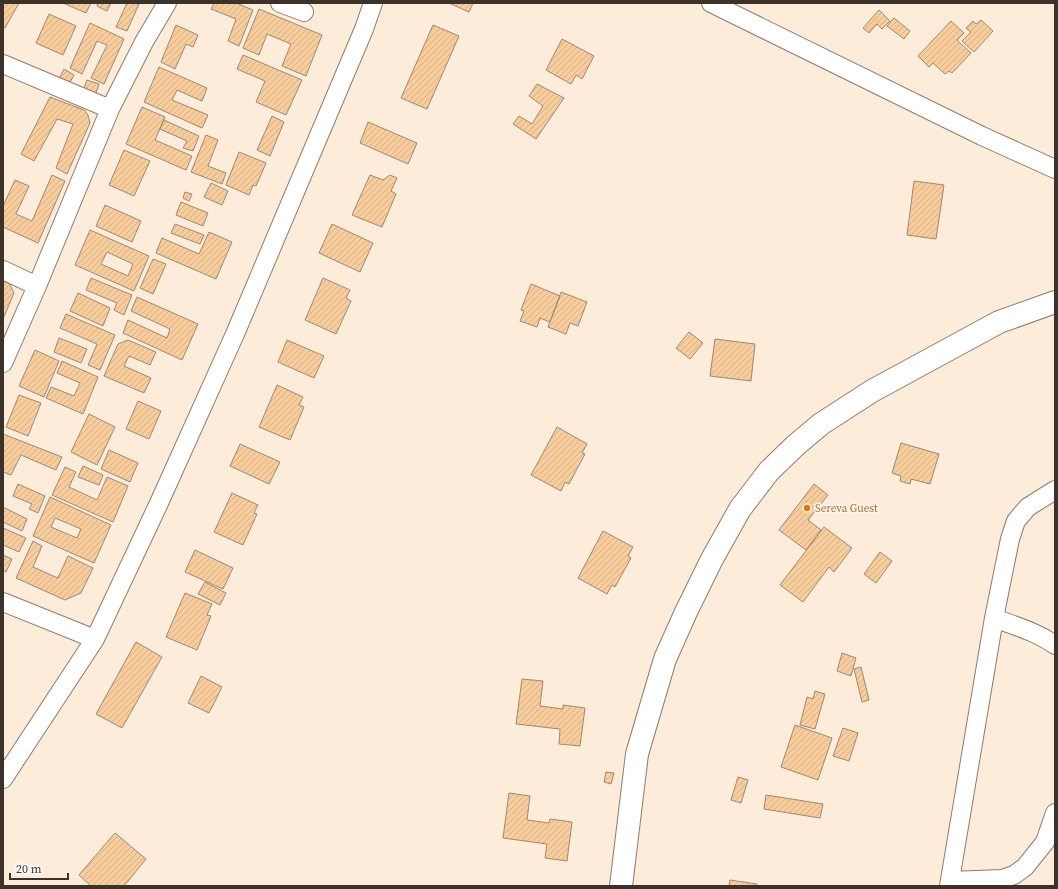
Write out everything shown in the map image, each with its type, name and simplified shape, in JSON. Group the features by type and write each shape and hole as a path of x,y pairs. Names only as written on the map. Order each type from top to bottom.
{"street":[{"path":"3,363 37,286 110,109 144,42 167,3"},
{"path":"280,3 304,12"},
{"path":"3,779 95,639 159,503 235,334 361,36 373,3"},
{"path":"711,3 982,136 1055,169"},
{"path":"3,64 110,109"},
{"path":"3,270 37,286"},
{"path":"621,886 637,754 666,660 686,612 712,559 740,509 760,482 769,471 796,445 821,424 872,391 999,322 1055,302"},
{"path":"1055,490 1028,507 1016,521 1010,538 994,618 949,884 1002,879 1014,875 1025,867 1045,842 1055,813"},
{"path":"3,602 95,639"},
{"path":"994,618 1047,639 1055,645"}],"building":[{"path":"3,3 19,3 5,28 3,27"},
{"path":"63,3 91,3 86,13"},
{"path":"98,3 111,3 107,11 97,6"},
{"path":"127,3 139,4 127,31 116,27"},
{"path":"214,3 236,3 253,10 239,46 228,41 236,19 211,9"},
{"path":"449,3 473,3 469,12"},
{"path":"259,9 322,35 306,76 282,66 291,44 267,34 259,55 243,48"},
{"path":"879,10 890,21 882,29 877,24 869,33 863,28"},
{"path":"49,14 76,26 63,55 36,43"},
{"path":"894,18 910,31 904,39 887,26"},
{"path":"981,20 993,31 974,52 962,41 971,32 966,28 973,21 976,24"},
{"path":"951,21 964,33 957,40 971,53 952,73 949,71 945,74 933,63 929,67 918,56"},
{"path":"90,23 124,39 104,84 91,78 107,45 97,41 82,74 70,68"},
{"path":"176,25 198,35 193,47 186,44 175,69 161,62"},
{"path":"433,25 459,36 427,109 401,98"},
{"path":"562,39 594,56 582,79 576,75 571,84 546,70"},
{"path":"243,55 302,80 286,115 256,102 265,81 237,69"},
{"path":"159,67 207,88 202,101 177,90 172,100 208,115 202,128 144,102"},
{"path":"64,69 74,75 67,88 57,83"},
{"path":"87,80 99,84 95,96 82,93"},
{"path":"537,84 564,98 536,139 513,124 519,116 532,124 543,106 529,96"},
{"path":"50,97 84,110 88,115 90,123 67,174 56,168 73,124 57,119 34,161 21,154"},
{"path":"142,107 165,117 155,140 192,156 186,170 126,144"},
{"path":"272,116 284,122 270,156 257,150"},
{"path":"164,120 199,136 193,151 183,148 187,141 160,129"},
{"path":"368,122 417,143 408,164 360,143"},
{"path":"206,135 218,140 208,166 226,173 222,184 191,172"},
{"path":"124,150 150,161 134,196 109,185"},
{"path":"239,152 266,163 256,186 253,185 249,195 226,185"},
{"path":"52,175 65,181 38,243 3,227 3,206 15,180 29,186 16,214 32,221"},
{"path":"370,175 383,180 390,175 397,178 391,191 396,194 382,227 352,215"},
{"path":"914,181 944,185 936,239 907,235"},
{"path":"211,183 228,191 222,205 204,197"},
{"path":"185,192 192,194 189,201 183,198"},
{"path":"181,202 208,213 203,226 176,215"},
{"path":"105,205 141,221 132,242 96,226"},
{"path":"175,224 204,235 200,244 171,233"},
{"path":"332,224 373,243 360,272 319,253"},
{"path":"90,230 149,256 134,291 75,265","holes":["107,252 133,264 128,276 101,264"]},
{"path":"209,232 232,242 216,279 156,253 162,238 199,254"},
{"path":"153,259 166,264 153,294 140,288"},
{"path":"91,278 132,295 124,315 114,310 117,303 86,290"},
{"path":"323,278 350,290 346,298 351,301 336,334 305,320"},
{"path":"3,281 9,283 14,293 3,319"},
{"path":"531,284 560,296 550,322 540,318 537,327 520,321 524,311 521,310"},
{"path":"561,292 587,302 578,326 570,323 566,334 548,327"},
{"path":"78,293 110,308 103,326 70,311"},
{"path":"137,297 198,324 182,360 123,333 128,320 167,338 170,329 131,311"},
{"path":"66,314 115,335 100,370 88,365 97,344 60,328"},
{"path":"689,332 703,343 690,359 676,348"},
{"path":"59,338 87,349 81,363 54,352"},
{"path":"715,339 755,344 751,381 710,376"},
{"path":"128,340 156,352 150,365 129,356 124,366 151,378 144,393 104,376 118,344"},
{"path":"287,340 324,356 314,378 278,362"},
{"path":"35,350 59,361 44,397 19,386"},
{"path":"62,361 98,377 83,414 46,398 51,387 74,396 80,383 57,373"},
{"path":"277,385 303,397 299,405 304,407 290,440 259,427"},
{"path":"19,395 41,403 28,436 6,427"},
{"path":"138,401 161,411 149,439 126,429"},
{"path":"89,414 115,427 97,465 71,452"},
{"path":"557,427 587,444 582,453 585,454 569,484 565,482 561,491 531,475"},
{"path":"3,434 62,457 56,470 21,455 11,475 3,472"},
{"path":"901,443 939,454 930,484 911,479 910,484 900,481 901,476 892,473"},
{"path":"240,444 280,462 269,484 230,466"},
{"path":"109,450 138,463 130,482 101,469"},
{"path":"83,466 103,475 99,485 78,477"},
{"path":"65,467 76,472 69,487 97,500 107,477 128,486 113,522 52,495"},
{"path":"18,484 45,496 38,513 29,509 32,504 13,496"},
{"name":"Sereva Guest","path":"814,484 828,495 808,520 821,530 806,550 779,530"},
{"path":"232,493 258,505 254,513 257,514 243,545 214,532"},
{"path":"50,497 111,525 94,563 33,536","holes":["55,518 81,529 77,538 51,527"]},
{"path":"3,507 27,519 22,531 3,522"},
{"path":"824,527 852,548 834,572 829,567 803,602 780,585"},
{"path":"3,528 26,538 19,552 3,545"},
{"path":"603,531 633,547 628,556 631,558 615,587 612,585 607,594 578,578"},
{"path":"33,541 42,546 33,567 58,578 68,556 93,568 81,593 65,600 16,578"},
{"path":"195,550 233,568 223,589 185,572"},
{"path":"880,552 892,561 876,583 864,574"},
{"path":"3,555 12,559 6,572 3,571"},
{"path":"205,582 226,593 220,605 198,594"},
{"path":"185,593 212,604 207,615 211,616 197,650 166,637"},
{"path":"136,642 162,657 122,728 96,714"},
{"path":"842,653 856,658 851,676 837,671"},
{"path":"861,667 869,700 862,702 854,669"},
{"path":"201,676 222,687 209,713 188,703"},
{"path":"522,679 543,681 540,706 563,709 563,705 585,708 580,746 559,744 560,729 516,724"},
{"path":"815,691 825,694 815,729 800,725 807,697 813,699"},
{"path":"795,725 832,738 818,780 781,767"},
{"path":"843,728 858,733 849,761 833,756"},
{"path":"606,772 614,773 611,784 604,782"},
{"path":"738,777 748,780 741,803 731,800"},
{"path":"509,793 530,796 527,820 549,823 550,819 572,822 567,861 545,858 547,844 503,838"},
{"path":"766,795 823,804 820,818 764,809"},
{"path":"115,833 146,859 124,886 91,886 79,875"},
{"path":"730,880 757,884 757,886 729,886"}],"place":[{"name":"Sereva Guest","path":"807,508"}]}
